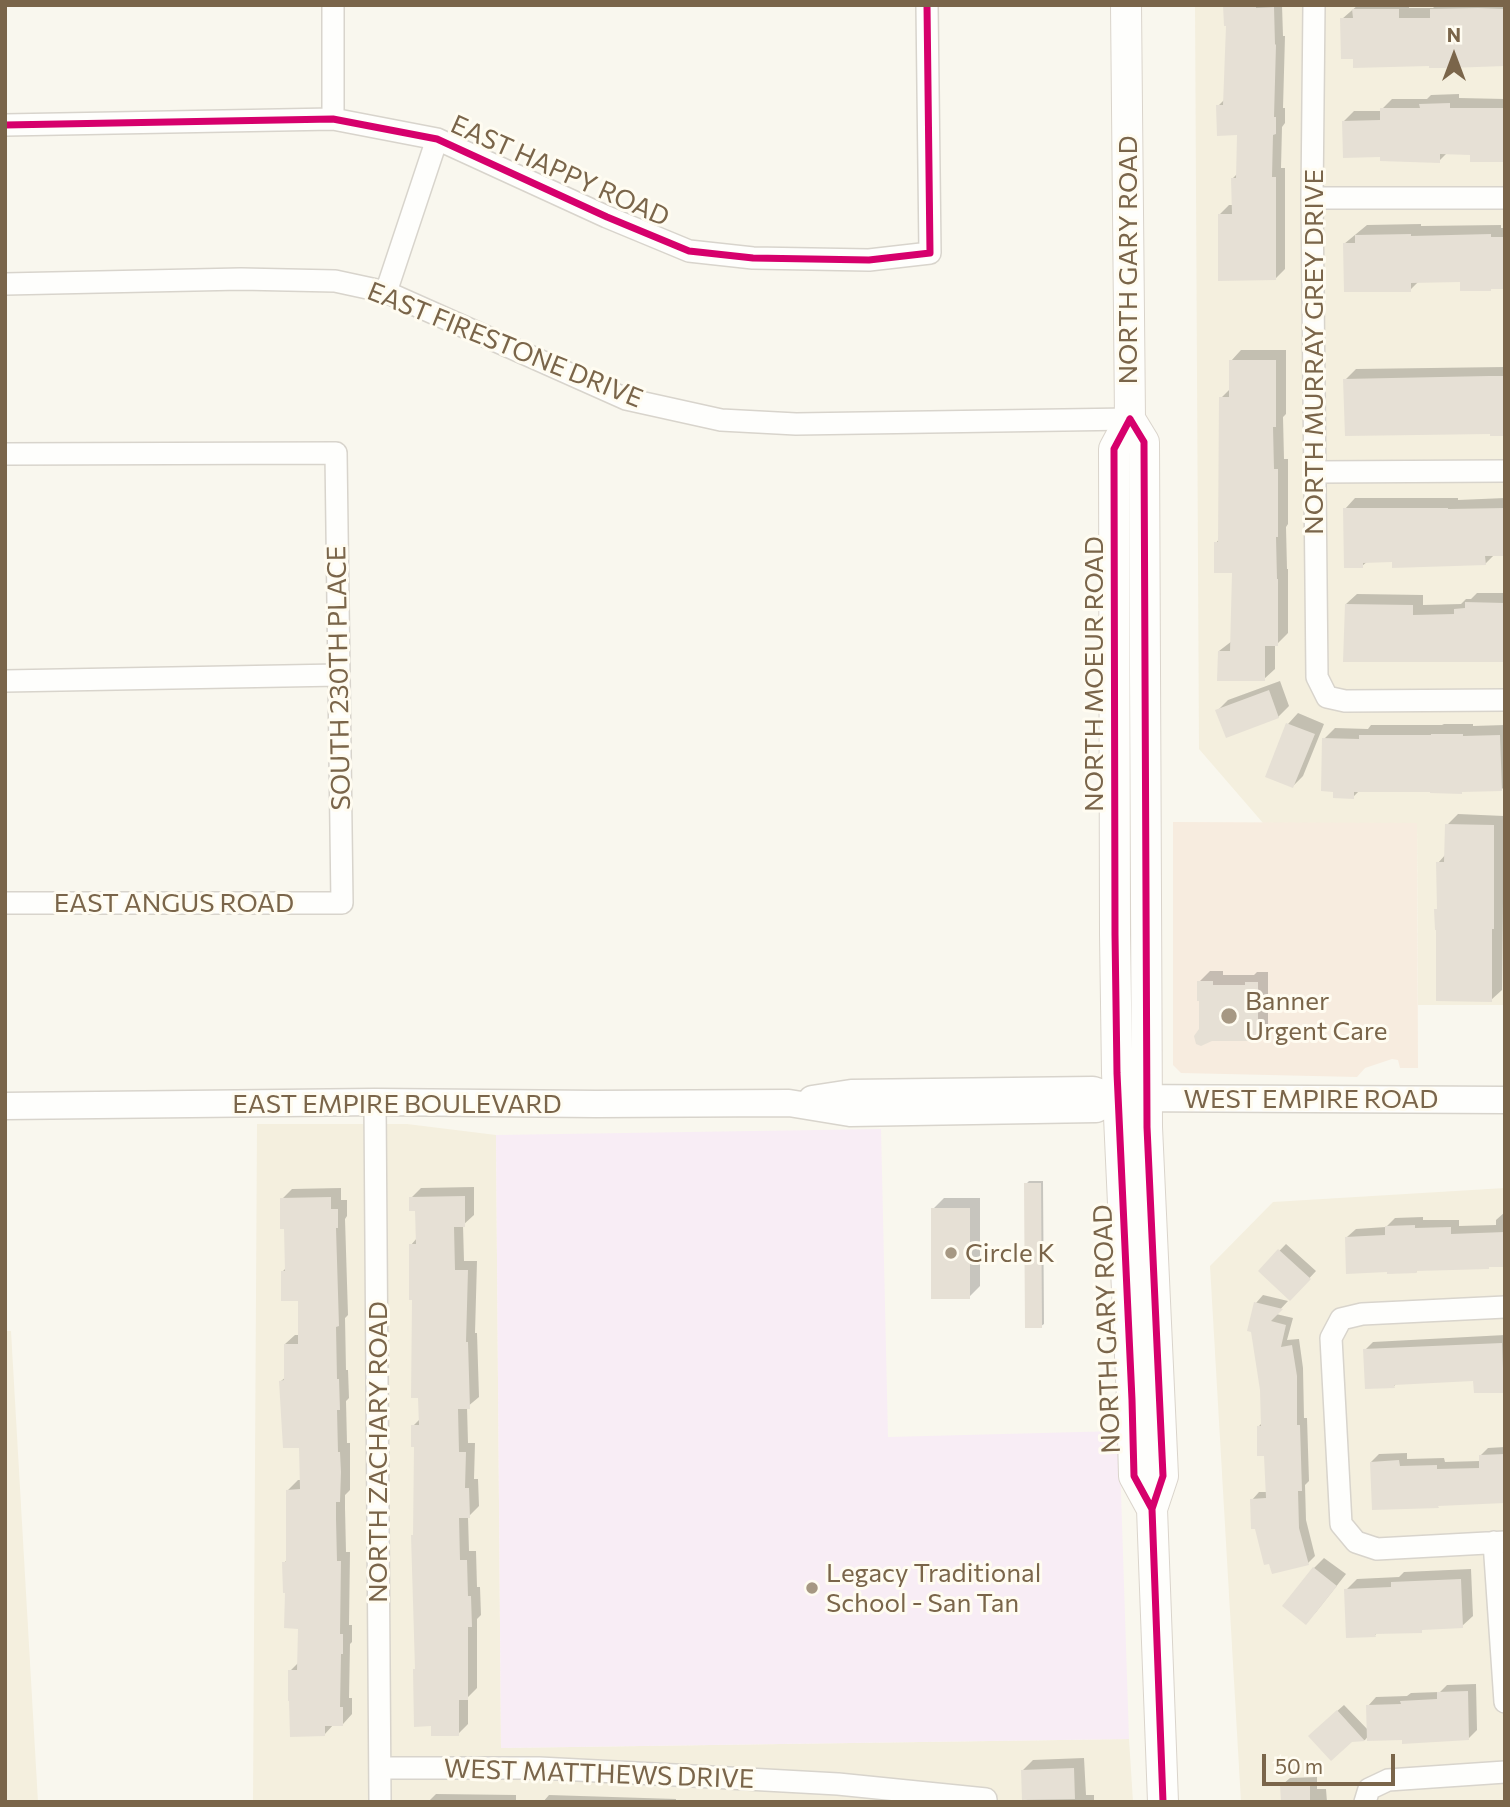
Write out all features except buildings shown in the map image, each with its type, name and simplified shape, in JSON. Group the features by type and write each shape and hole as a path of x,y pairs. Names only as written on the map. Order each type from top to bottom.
{"main road":[{"name":"NORTH GARY ROAD","path":"1126,5 1129,419 1144,442 1133,1098 1132,1400 1134,1476 1153,1509 1163,1802"},
{"name":"NORTH MOEUR ROAD","path":"1115,934 1114,449 1129,419"},
{"name":"NORTH GARY ROAD","path":"1115,934 1133,1098"}],"street":[{"path":"333,5 333,119"},
{"name":"EAST HAPPY ROAD","path":"5,125 333,119 437,139 607,217 689,251 753,258 869,260 930,253 927,5"},
{"name":"NORTH MURRAY GREY DRIVE","path":"1314,5 1312,198 1317,677 1327,697 1345,701 1505,700"},
{"path":"386,292 437,139"},
{"path":"1312,198 1505,198"},
{"name":"EAST FIRESTONE DRIVE","path":"5,284 241,279 335,281 386,292 626,399 721,420 796,424 1129,419"},
{"name":"SOUTH 230TH PLACE","path":"5,454 336,453 342,903"},
{"path":"1315,472 1505,471"},
{"path":"5,681 339,675"},
{"name":"EAST ANGUS ROAD","path":"5,903 342,903"},
{"name":"EAST EMPIRE BOULEVARD","path":"5,1106 375,1102 789,1103 851,1093 1093,1090 1133,1098"},
{"name":"WEST EMPIRE ROAD","path":"1133,1098 1505,1100"},
{"name":"NORTH ZACHARY ROAD","path":"375,1102 380,1802"},
{"path":"1505,1307 1362,1314 1341,1319 1331,1338 1341,1524 1356,1542 1377,1549 1499,1542 1505,1702"},
{"name":"WEST MATTHEWS DRIVE","path":"380,1768 539,1768 621,1772 838,1784 986,1800"},
{"path":"1367,1795 1388,1780 1505,1772"}],"shaded area":[{"path":"1195,5 1505,5 1505,1005 1418,1005 1417,823 1263,823 1199,749"},
{"path":"1173,822 1417,823 1418,1068 1400,1068 1398,1060 1392,1059 1365,1068 1357,1077 1181,1073 1173,1065"},
{"path":"257,1124 407,1124 496,1135 501,1748 1129,1739 1133,1802 253,1802"},
{"name":"Legacy Traditional School - San Tan","path":"881,1129 888,1437 1119,1431 1129,1739 501,1748 496,1135"},
{"path":"1505,1188 1505,1802 1241,1802 1210,1266 1273,1202"},
{"path":"5,1331 11,1331 38,1802 5,1802"}],"cycle path":[{"path":"5,125 333,119 437,139 607,217 689,251 753,258 869,260 930,253 927,5"},
{"path":"1130,419 1114,449 1117,1073 1134,1476 1152,1509 1163,1802"},
{"path":"1130,419 1144,442 1147,1127 1163,1476 1152,1509"}],"place":[{"name":"Banner Urgent Care","path":"1229,1016"},
{"name":"Circle K","path":"951,1253"},
{"name":"Legacy Traditional School - San Tan","path":"812,1588"}]}
